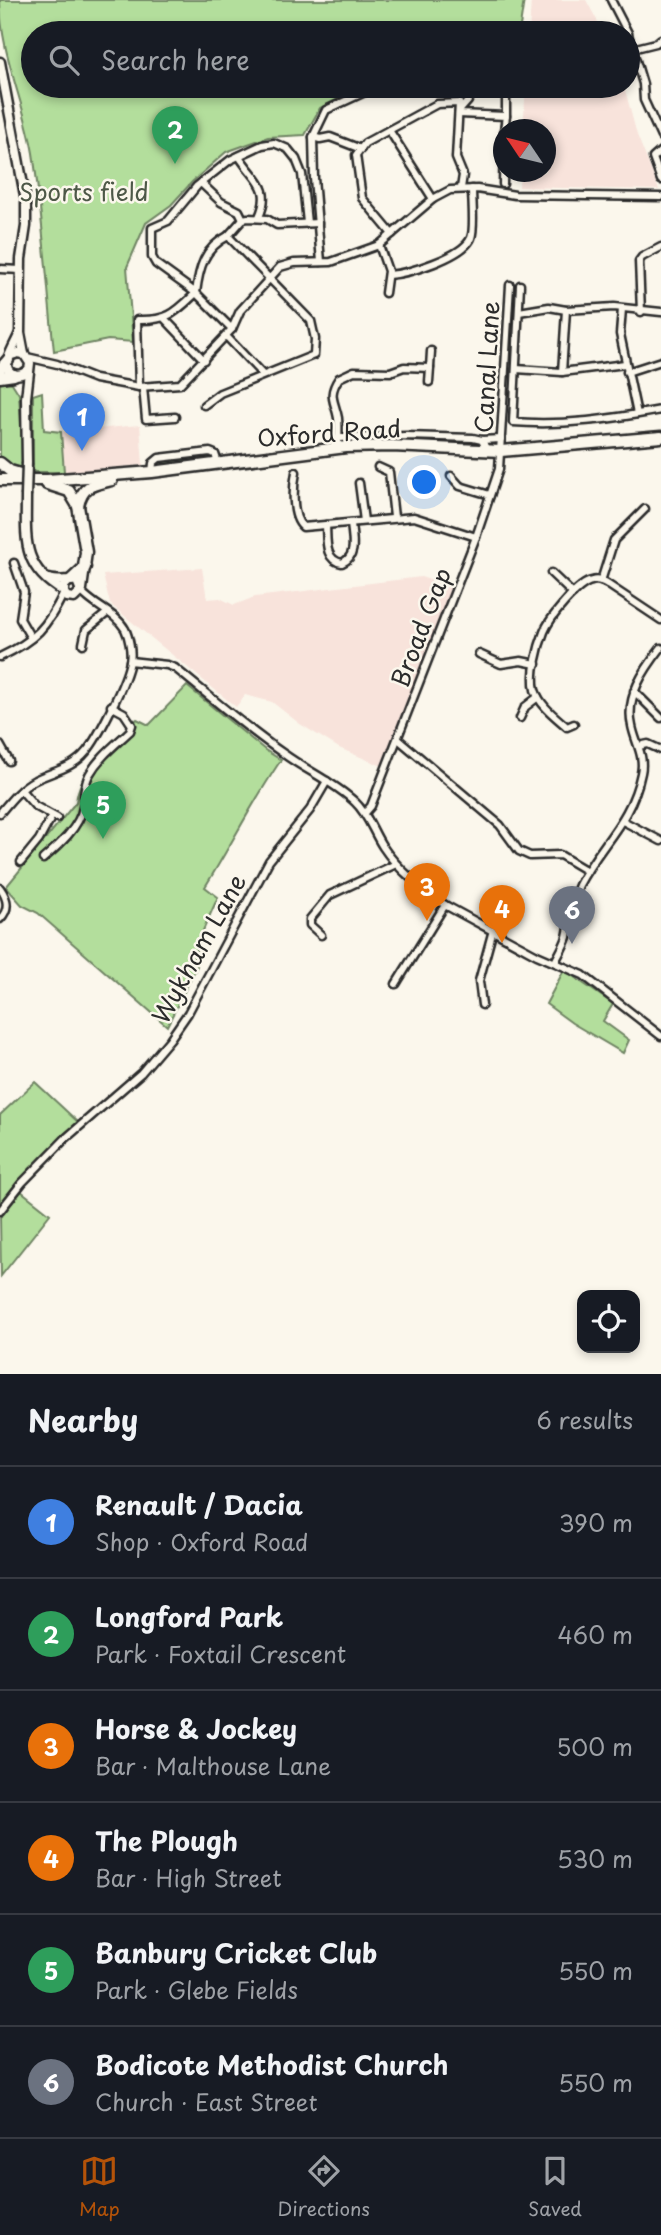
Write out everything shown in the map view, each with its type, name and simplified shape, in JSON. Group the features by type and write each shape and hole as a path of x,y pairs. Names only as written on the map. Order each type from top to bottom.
{"main road":[{"path":"0,369 10,357"},
{"path":"0,377 16,375"},
{"name":"Oxford Road","path":"0,480 47,480 152,472 338,444 501,451 661,437"},
{"path":"0,463 13,472 47,480"},
{"path":"78,506 81,495 89,485 136,473"},
{"path":"30,480 65,489 74,497 78,506 86,544 85,566 77,594"},
{"path":"70,580 85,566"}],"street":[{"path":"611,0 622,21"},
{"path":"640,47 661,39"},
{"path":"0,62 26,201 20,332 27,362 26,496 29,552 35,569 67,597 77,594 107,612 123,626 127,634 130,661 111,706 86,752 73,764 33,781 0,813"},
{"path":"640,74 644,100 661,137"},
{"path":"321,262 313,137 326,110 352,98"},
{"path":"459,113 468,98"},
{"path":"506,98 506,119"},
{"path":"392,233 362,198 356,155 365,143 437,104 459,103 456,158 463,175 461,188"},
{"path":"459,113 506,116"},
{"path":"389,130 433,199"},
{"path":"313,137 330,137 361,149"},
{"path":"232,329 196,293 156,264 152,257 152,228 168,221 201,183 230,160 262,145 274,144 288,149 296,159 302,174 307,223"},
{"path":"661,151 653,158 661,180"},
{"path":"239,156 263,187 266,199 259,217"},
{"path":"201,183 220,202 239,211 243,219"},
{"path":"10,357 18,353 27,362 47,362 95,379 141,387 180,384 232,329 240,311 280,267 294,263 331,262 379,245 433,199 450,190 461,188 515,195 661,197"},
{"path":"388,275 404,274 463,250 472,237 472,189"},
{"path":"175,417 146,419 137,320 165,319 178,311 196,293 199,271 206,255 243,219 259,217 277,225 318,223"},
{"path":"204,405 220,393 314,355 315,339 311,321 228,236"},
{"path":"379,245 388,275 386,293"},
{"path":"641,312 639,261 661,247"},
{"path":"0,269 21,270"},
{"name":"Canal Lane","path":"501,451 510,285"},
{"path":"520,285 513,422 576,423 661,410"},
{"path":"519,312 549,307 566,310 614,307 641,312 661,312"},
{"path":"622,309 620,334 637,414"},
{"path":"562,372 566,310"},
{"path":"165,319 204,360"},
{"path":"20,332 10,357 9,370 16,375 26,398"},
{"path":"226,336 262,374"},
{"path":"429,382 431,351"},
{"path":"627,372 661,361"},
{"path":"16,375 27,362"},
{"path":"516,369 562,372 625,363"},
{"path":"430,368 404,367 390,372 354,371 339,378 332,393 338,416 338,444 407,436 501,439"},
{"path":"482,440 487,451"},
{"name":"Broad Gap","path":"365,813 371,806 398,739 475,537 499,469 501,451"},
{"path":"378,467 389,472 394,517"},
{"path":"296,472 294,481 298,522 303,527 394,517 420,518 475,537"},
{"path":"451,476 460,486 490,495"},
{"path":"359,483 364,521"},
{"path":"601,581 614,540 645,509"},
{"path":"326,525 329,555 334,561 342,563 350,558 353,550 351,523"},
{"path":"13,563 24,592 20,619 31,638"},
{"path":"551,573 573,594"},
{"path":"43,576 79,583 77,594 55,611"},
{"path":"0,657 44,627 55,611 64,586 70,580"},
{"path":"568,728 538,697 534,681 536,664 548,624 573,594 587,582 601,581 661,620"},
{"path":"83,644 86,630 107,612"},
{"path":"555,962 566,939 575,895 587,872 623,821 634,798 642,763 630,715 634,691 661,648"},
{"path":"482,664 483,655 501,664 536,664"},
{"path":"130,661 167,664 175,668 286,756 345,793 365,813 383,848 396,863 445,905 583,975 661,1036"},
{"path":"634,691 661,718"},
{"path":"520,718 525,706 538,697"},
{"path":"43,859 58,846 79,818 84,787 97,763 130,731 130,717 111,706"},
{"path":"398,739 500,825 519,851 530,856 560,855 587,872"},
{"path":"639,746 649,744 661,750"},
{"path":"1,748 9,761"},
{"name":"Wykham Lane","path":"0,1211 22,1183 65,1139 141,1073 170,1039 188,1013 269,861 310,810 327,781"},
{"path":"21,790 35,806 54,817 21,862"},
{"path":"623,821 661,841"},
{"path":"321,935 310,925 310,919 325,900 396,863"},
{"path":"0,888 7,904 5,914 0,919"},
{"path":"396,984 445,905"},
{"path":"482,1005 478,987 493,930"}],"shaded area":[{"path":"531,0 586,0 597,21 530,21"},
{"path":"525,98 627,98 637,135 659,190 519,187 519,182 556,182 556,119 524,119"},
{"path":"140,425 143,465 64,472 61,432"},
{"path":"202,568 207,599 220,598 234,605 255,597 421,577 451,587 382,766 339,748 300,724 272,702 245,695 236,707 110,604 103,575"}],"green space":[{"name":"Sports field","path":"0,0 524,0 521,21 21,21 21,98 340,98 320,108 305,135 268,137 226,152 171,205 146,223 127,267 133,342 108,340 54,351 33,153 1,20"},
{"path":"0,379 12,383 19,394 24,470 10,466 0,456"},
{"path":"42,392 44,430 61,432 64,472 33,470 33,395"},
{"path":"211,454 214,459 160,466 157,464 157,461"},
{"path":"187,686 281,760 205,887 218,897 193,961 197,966 167,1026 38,913 22,905 6,887 76,802 90,766 117,736 137,719 149,725"},
{"path":"564,970 613,1004 603,1021 629,1040 623,1053 546,1004"},
{"path":"35,1082 78,1122 22,1178 0,1205 0,1115"},
{"path":"21,1191 50,1214 1,1276 0,1217"}],"place":[{"name":"Longford Park","path":"175,164"},
{"name":"Renault / Dacia","path":"82,451"},
{"name":"Banbury Cricket Club","path":"103,839"},
{"name":"Horse & Jockey","path":"427,921"},
{"name":"The Plough","path":"502,943"},
{"name":"Bodicote Methodist Church","path":"572,944"}]}
